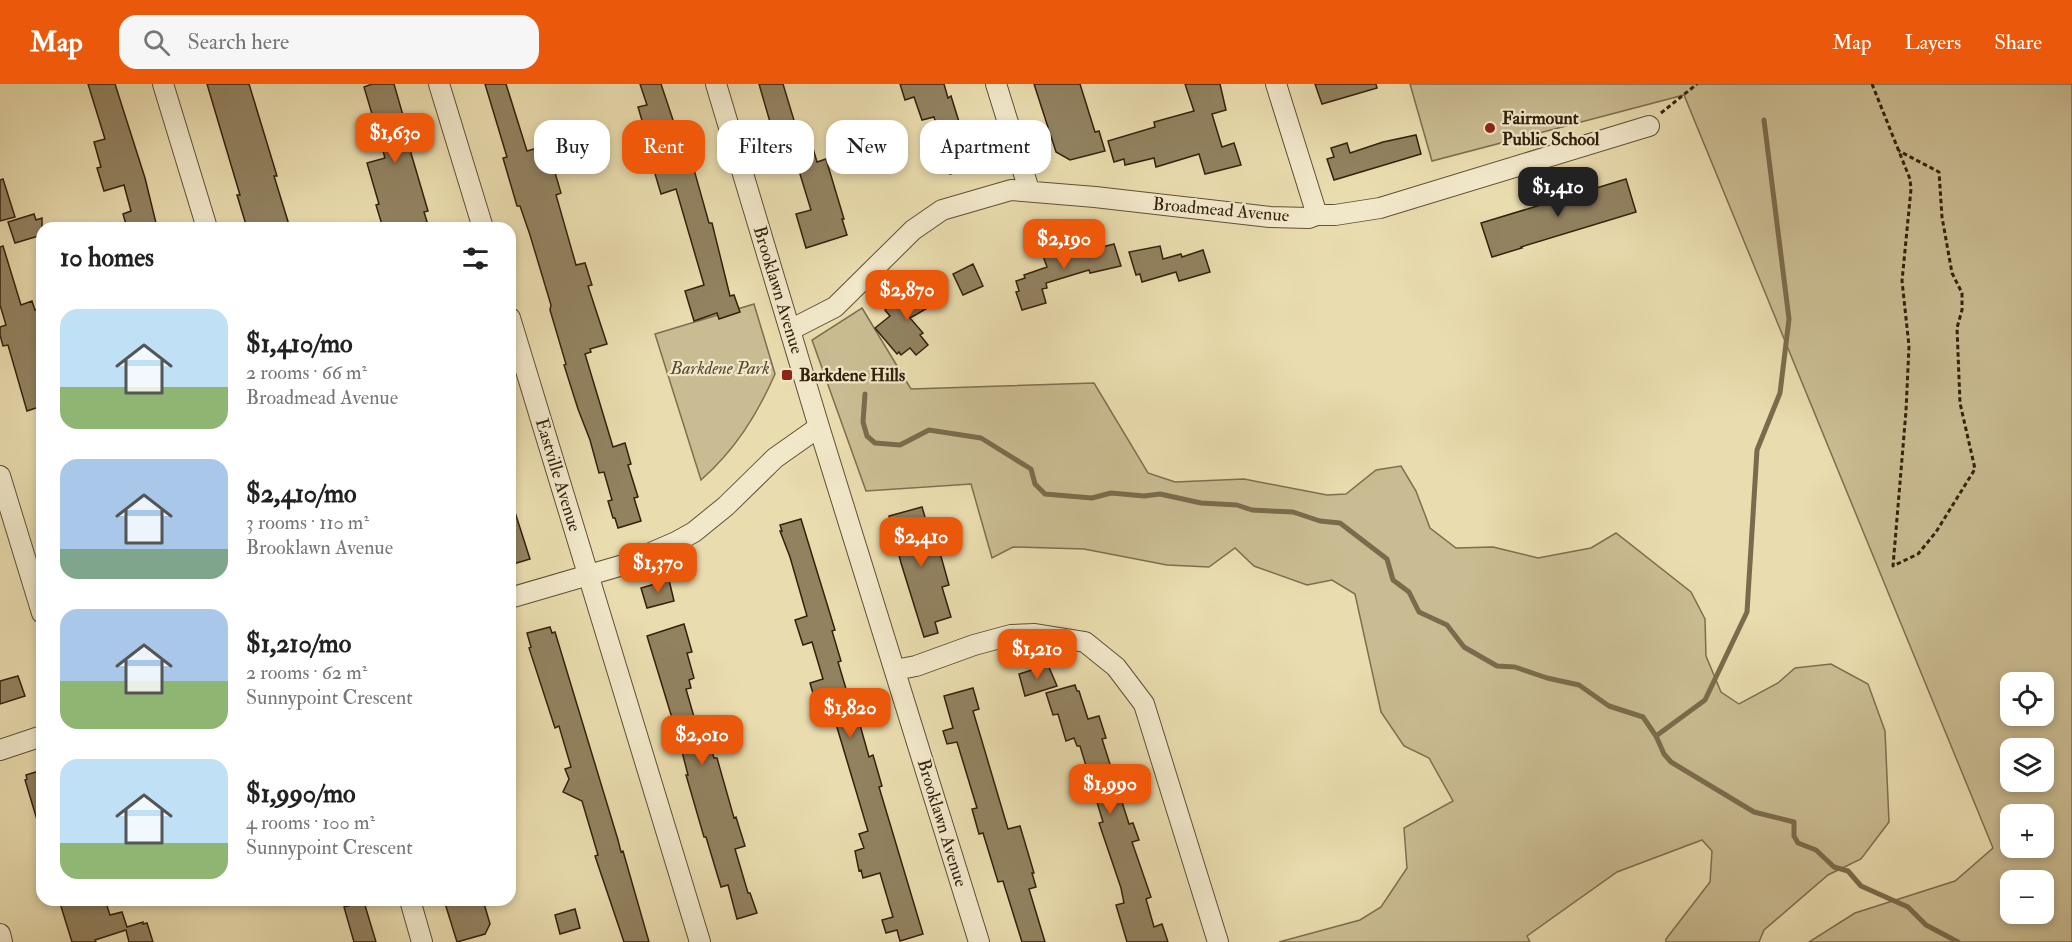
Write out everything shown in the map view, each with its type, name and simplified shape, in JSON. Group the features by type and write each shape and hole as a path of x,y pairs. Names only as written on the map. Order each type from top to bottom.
{"street":[{"path":"163,84 205,222"},
{"path":"439,84 481,222"},
{"name":"Brooklawn Avenue","path":"716,84 819,427 979,942"},
{"path":"996,84 1029,190"},
{"path":"1276,84 1317,215"},
{"name":"Broadmead Avenue","path":"790,330 835,307 913,230 942,210 1011,190 1029,190 1270,217 1335,216 1380,208 1649,126"},
{"name":"Eastville Avenue","path":"516,338 700,942"},
{"path":"516,596 623,564 694,532 726,506 775,458 819,427"},
{"path":"0,476 36,593"},
{"path":"895,670 916,666 974,645 1011,635 1035,634 1085,642 1116,667 1144,704 1218,942"},
{"path":"0,750 36,738"},
{"path":"412,906 422,942"},
{"path":"0,934 2,942"}],"path":[{"path":"1649,126 1666,108 1697,84"},
{"path":"1872,84 1910,179 1911,189 1902,281 1909,346 1906,411 1893,566 1918,554 1936,532 1975,469 1960,403 1957,328 1962,310 1962,293 1952,273 1942,217 1939,172 1899,151"}],"green space":[{"path":"1410,84 2072,84 2072,942 1809,942 1855,913 1955,881 1993,848 1684,95 1432,161"},
{"name":"Barkdene Park","path":"754,304 775,374 761,404 735,444 701,480 655,334"},
{"path":"862,308 911,389 1094,383 1148,473 1175,482 1244,479 1327,495 1346,494 1376,470 1401,466 1416,491 1430,528 1456,548 1493,547 1538,558 1591,548 1616,533 1691,592 1705,619 1706,656 1721,692 1739,704 1778,683 1795,668 1831,664 1868,684 1885,731 1889,822 1861,859 1828,875 1764,930 1759,942 1666,942 1710,882 1712,851 1702,840 1617,872 1527,936 1530,942 1279,942 1360,920 1381,907 1407,868 1404,828 1453,801 1429,758 1404,746 1381,712 1355,594 1332,580 1307,585 1254,566 1235,548 1209,567 1167,565 1084,549 1013,547 992,558 971,484 866,491 812,340"}],"building":[{"path":"88,84 115,84 145,178 156,222 125,222 123,214 131,211 124,185 104,191 97,168 101,167 94,142 105,139"},
{"path":"207,84 249,84 277,176 274,176 288,222 245,222 237,195 240,195"},
{"path":"372,84 394,84 406,126 403,126 428,211 424,212 427,222 381,222 376,205 379,204 367,163 385,158 364,87"},
{"path":"485,84 506,84 527,151 534,149 534,174 555,174 561,193 556,195 576,265 585,263 592,285 588,286 607,344 590,349 591,352 585,354 613,447 625,443 631,464 628,465 638,497 634,498 641,521 618,528 613,518 608,501 612,500 604,472 599,473 564,365 566,364 550,310 551,305 503,158 507,157"},
{"path":"640,84 661,84 673,120 642,120 638,107 647,105"},
{"path":"759,84 783,84 794,120 769,120"},
{"path":"900,84 944,84 948,98 951,96 958,120 935,120 934,117 922,120 914,97 905,100"},
{"path":"1034,84 1080,84 1095,132 1099,131 1105,151 1070,160 1056,152 1051,137 1051,120 1046,120"},
{"path":"1185,84 1220,84 1226,110 1212,114 1222,147 1234,143 1241,165 1205,174 1199,154 1156,167 1154,158 1125,165 1124,159 1114,162 1108,141 1155,127 1154,122 1194,111"},
{"path":"1315,84 1376,84 1377,88 1322,104"},
{"path":"1416,135 1421,154 1334,180 1327,159 1334,157 1331,148 1347,143 1350,153 1383,142"},
{"path":"814,152 817,162 826,159 826,174 830,174 847,235 806,248 796,214 811,210 800,174 814,174"},
{"path":"655,174 695,174 709,223 712,223 730,296 734,295 740,312 719,319 717,313 694,321 685,291 704,285 676,189 661,194"},
{"path":"3,179 15,217 0,221 0,180"},
{"path":"1626,179 1636,212 1492,257 1481,223"},
{"path":"34,214 36,220 42,218 42,222 36,222 36,237 15,243 8,222"},
{"path":"1072,241 1075,252 1094,246 1095,249 1114,244 1121,266 1090,273 1089,270 1046,283 1047,288 1042,289 1046,303 1022,310 1016,292 1019,291 1016,281 1025,278 1024,275 1047,267 1042,253"},
{"path":"3,246 21,305 32,301 36,310 36,408 27,411 8,345 3,346 0,335 0,327 6,325 0,305 0,247"},
{"path":"1160,246 1163,259 1181,254 1182,257 1203,250 1210,272 1179,281 1176,272 1142,282 1140,274 1136,275 1129,252"},
{"path":"973,264 983,286 963,295 953,274"},
{"path":"927,282 938,302 910,318 923,333 920,335 928,345 916,355 910,348 901,355 899,352 897,354 875,328 890,316 885,310"},
{"path":"922,507 936,554 940,553 949,585 942,587 951,617 935,622 938,633 924,637 889,516"},
{"path":"516,515 530,559 516,563"},
{"path":"801,519 835,630 832,631 841,661 838,662 869,757 873,755 882,786 879,787 923,934 900,941 897,930 886,933 882,920 893,917 880,873 863,878 861,870 859,871 855,851 864,848 859,834 868,831 833,714 820,718 810,683 823,679 812,642 803,645 795,620 807,616 780,525"},
{"path":"669,580 674,601 647,608 641,588"},
{"path":"684,624 692,652 687,653 694,678 689,680 691,688 686,689 698,731 703,729 705,737 708,737 714,758 717,758 734,818 736,817 745,846 735,849 748,893 750,893 757,913 737,919 728,885 721,887 706,837 704,837 686,775 688,775 680,744 647,636"},
{"path":"550,627 552,633 555,632 649,942 624,942 595,856 598,855 582,801 563,792 569,779 565,769 571,767 559,726 555,728 529,648 531,647 527,633"},
{"path":"1048,665 1057,686 1025,696 1019,674"},
{"path":"18,676 25,696 0,704 0,681"},
{"path":"1075,685 1088,719 1099,716 1106,738 1102,739 1129,824 1133,823 1139,840 1132,842 1151,897 1146,899 1154,927 1162,924 1168,942 1127,942 1116,905 1124,903 1121,888 1099,823 1103,822 1080,746 1077,746 1074,738 1066,741 1058,714 1053,715 1046,693"},
{"path":"973,688 979,709 973,711 1008,829 1020,826 1034,873 1032,873 1036,887 1029,889 1045,942 1022,942 1003,881 998,882 983,833 979,834 972,809 977,808 957,742 947,744 943,731 953,728 944,696"},
{"path":"36,772 36,816 25,780 26,775"},
{"path":"61,906 107,906 110,915 122,912 127,927 147,923 153,942 129,942 126,930 95,940 96,942 72,942"},
{"path":"365,906 376,942 354,942 344,907"},
{"path":"446,906 485,906 490,924 485,934 457,942"},
{"path":"575,909 580,928 560,934 555,915"}],"waterway":[{"path":"1656,736 1705,700 1747,612 1757,450 1780,393 1789,319 1764,120"},
{"path":"865,394 863,422 867,436 875,443 900,445 929,430 981,438 1031,469 1035,484 1045,494 1092,498 1111,493 1144,496 1160,494 1201,503 1237,505 1252,510 1293,512 1320,521 1340,523 1387,559 1393,580 1409,592 1419,612 1447,625 1464,647 1497,666 1515,667 1547,678 1579,685 1609,706 1643,717 1671,762 1754,812 1794,822 1794,836 1798,843 1816,850 1834,867 1848,871 1861,886 1908,907 1926,925 1958,942"}],"place":[{"name":"Fairmount Public School","path":"1490,128"},
{"name":"Barkdene Hills","path":"787,375"}]}
